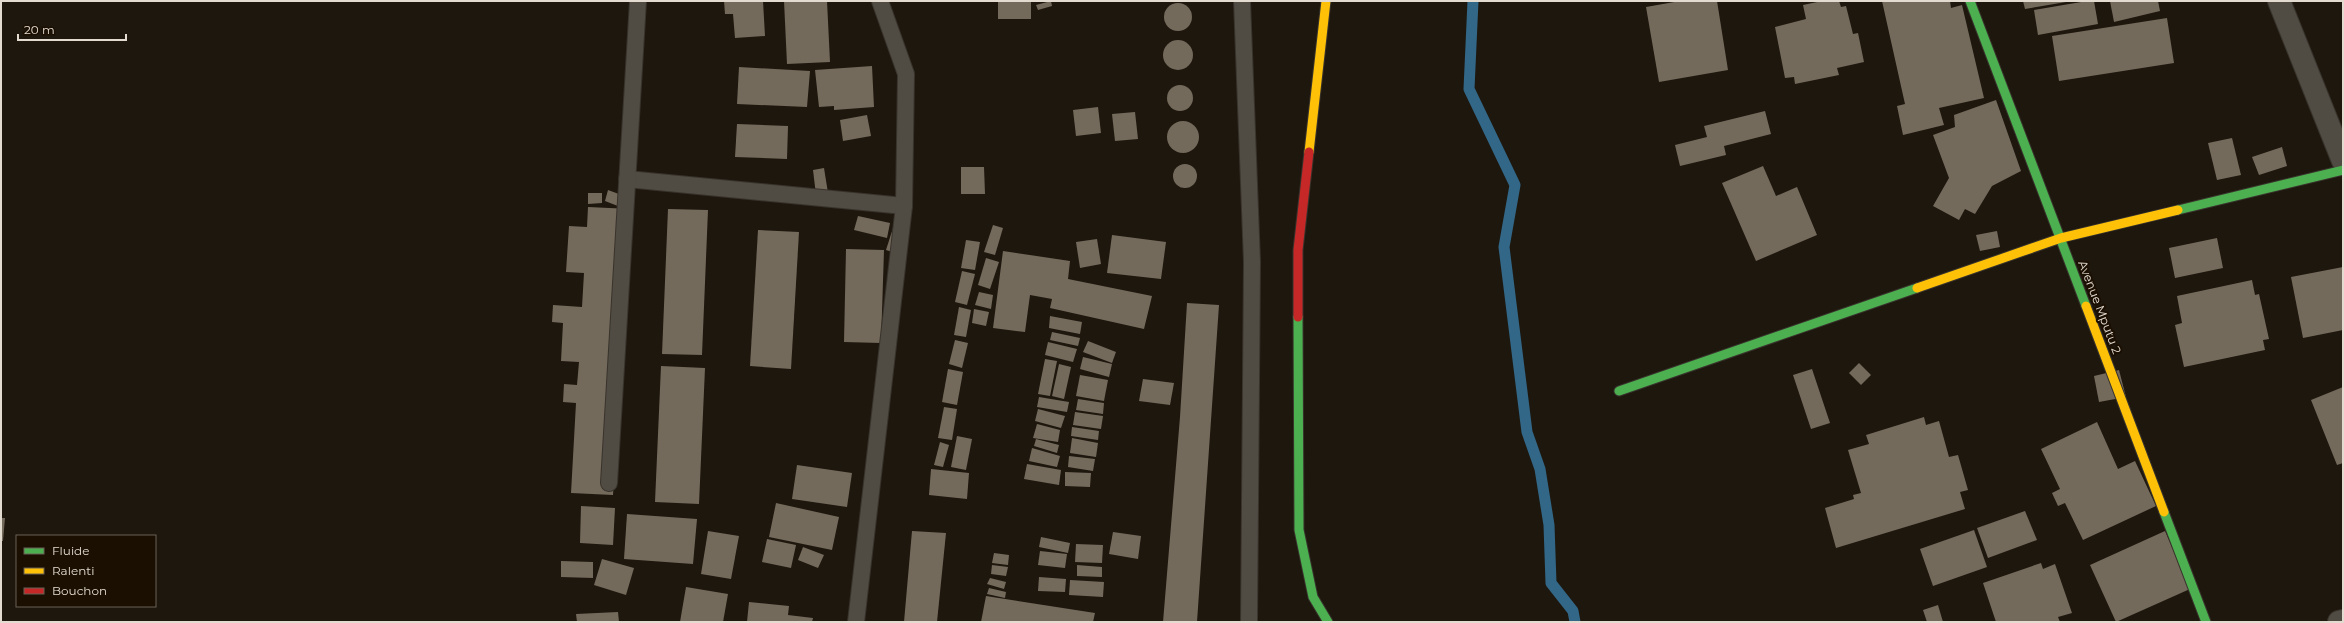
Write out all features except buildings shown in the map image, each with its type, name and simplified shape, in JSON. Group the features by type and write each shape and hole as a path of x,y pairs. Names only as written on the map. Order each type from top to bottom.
{"street":[{"path":"1326,1 1298,258 1299,530 1313,597 1328,622"},
{"name":"Avenue Mputu 2","path":"1970,1 2206,622"},
{"path":"2279,1 2343,161"},
{"path":"1619,391 2061,238 2343,170"},
{"path":"2339,622 2343,621"}],"lane":[{"path":"609,483 638,1"},
{"path":"856,622 904,206 906,74 880,1"},
{"path":"1242,1 1252,262 1249,622"},
{"path":"627,179 904,206"}],"waterway":[{"path":"1473,1 1469,89 1515,185 1504,247 1527,432 1540,469 1549,525 1551,583 1573,611 1575,622"}],"traffic: fast":[{"path":"1970,1 2086,306"},
{"path":"2178,210 2343,170"},
{"path":"1619,391 1917,288"},
{"path":"1298,317 1299,530 1313,597 1328,622"},
{"path":"2164,512 2206,622"}],"traffic: slow":[{"path":"1309,152 1326,1"},
{"path":"1917,288 2061,238 2178,210"},
{"path":"2086,306 2164,512"}],"traffic: jam":[{"path":"1298,317 1298,250 1309,152"}]}
